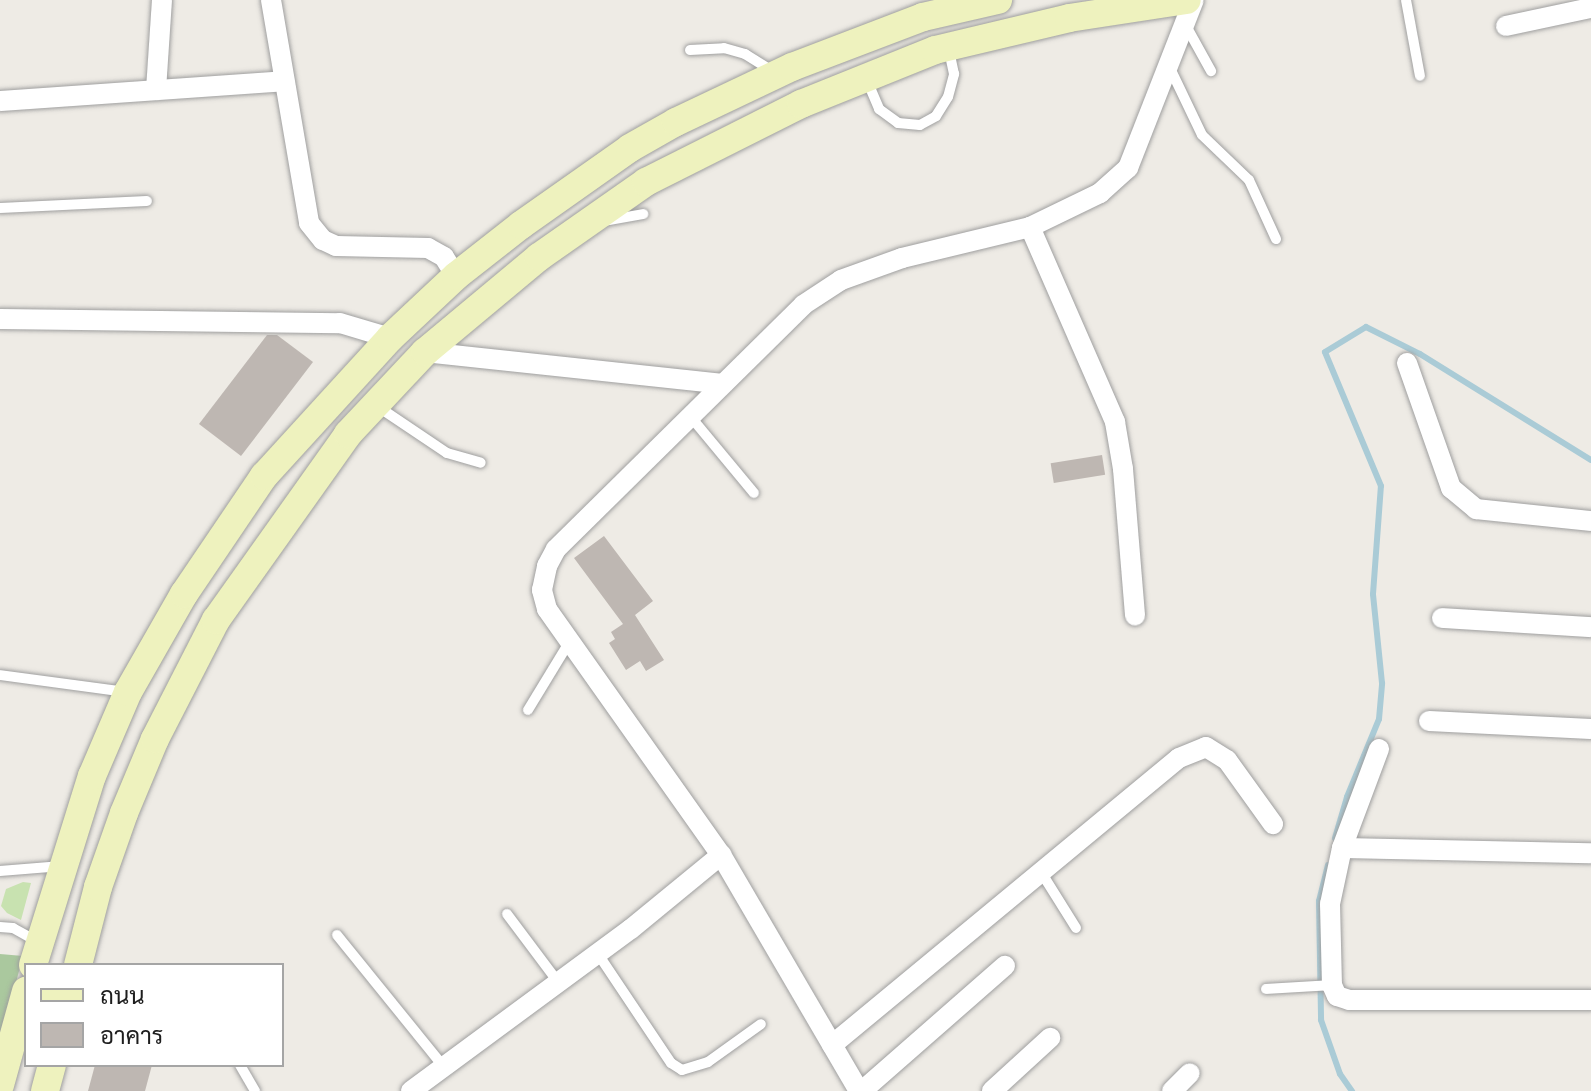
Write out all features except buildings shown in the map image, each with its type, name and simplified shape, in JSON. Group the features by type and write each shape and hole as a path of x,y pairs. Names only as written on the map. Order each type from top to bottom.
{"main road":[{"path":"36,954 92,776 128,692 184,594 264,476 390,338 456,276 630,148 676,122 777,74 923,17 998,0"},
{"path":"79,963 98,887 124,813 155,739 216,620 348,434 425,352 539,257 646,182 691,157 865,76 948,47 1069,18 1186,12"},
{"path":"0,1085 24,998"},
{"path":"45,1091 51,1067"}],"street":[{"path":"156,90 162,0"},
{"path":"271,0 309,223 323,240 336,246 428,248 444,257 456,276"},
{"path":"1005,966 861,1091 721,855 547,609 542,590 547,566 556,549 803,305 841,280 902,258 1030,227 1100,193 1128,168 1169,65 1186,12 1194,0"},
{"path":"1506,26 1591,8"},
{"path":"0,101 284,81"},
{"path":"1030,227 1115,422 1123,469 1135,616"},
{"path":"0,319 340,323 390,338"},
{"path":"425,352 722,384"},
{"path":"1407,363 1451,488 1476,509 1591,521"},
{"path":"1442,618 1591,627"},
{"path":"1429,721 1591,729"},
{"path":"832,1045 1179,758 1206,747 1227,760 1273,824"},
{"path":"1379,749 1342,848 1330,904 1323,985 1337,996 1349,1000 1591,1000"},
{"path":"1342,848 1591,853"},
{"path":"411,1091 598,954 721,855"},
{"path":"992,1091 1050,1038"},
{"path":"1172,1091 1190,1073"}],"lane":[{"path":"1406,0 1420,76"},
{"path":"1186,12 1211,71"},
{"path":"865,76 879,109 898,123 920,125 936,116 948,97 954,74 948,47"},
{"path":"690,50 724,48 745,54 777,74"},
{"path":"1169,65 1202,135 1249,180 1276,239"},
{"path":"0,208 147,201"},
{"path":"590,223 643,214"},
{"path":"375,405 447,453 481,463"},
{"path":"690,416 754,493"},
{"path":"528,710 570,641"},
{"path":"0,675 128,692"},
{"path":"0,871 62,866"},
{"path":"1041,872 1076,928"},
{"path":"507,914 558,982"},
{"path":"0,927 13,928 36,954"},
{"path":"337,935 444,1067"},
{"path":"598,954 671,1063 682,1070 708,1062 761,1024"},
{"path":"1266,989 1323,985"},
{"path":"241,1067 255,1091"}],"green space":[{"path":"23,882 31,883 21,920 1,906 6,889"},
{"path":"0,954 23,956 0,1043"}],"waterway":[{"path":"1335,838 1347,797 1379,719 1382,683 1373,594 1381,486 1325,352 1366,327 1420,354 1591,460"},
{"path":"1328,865 1319,901 1321,1020 1340,1074 1352,1091"}]}
